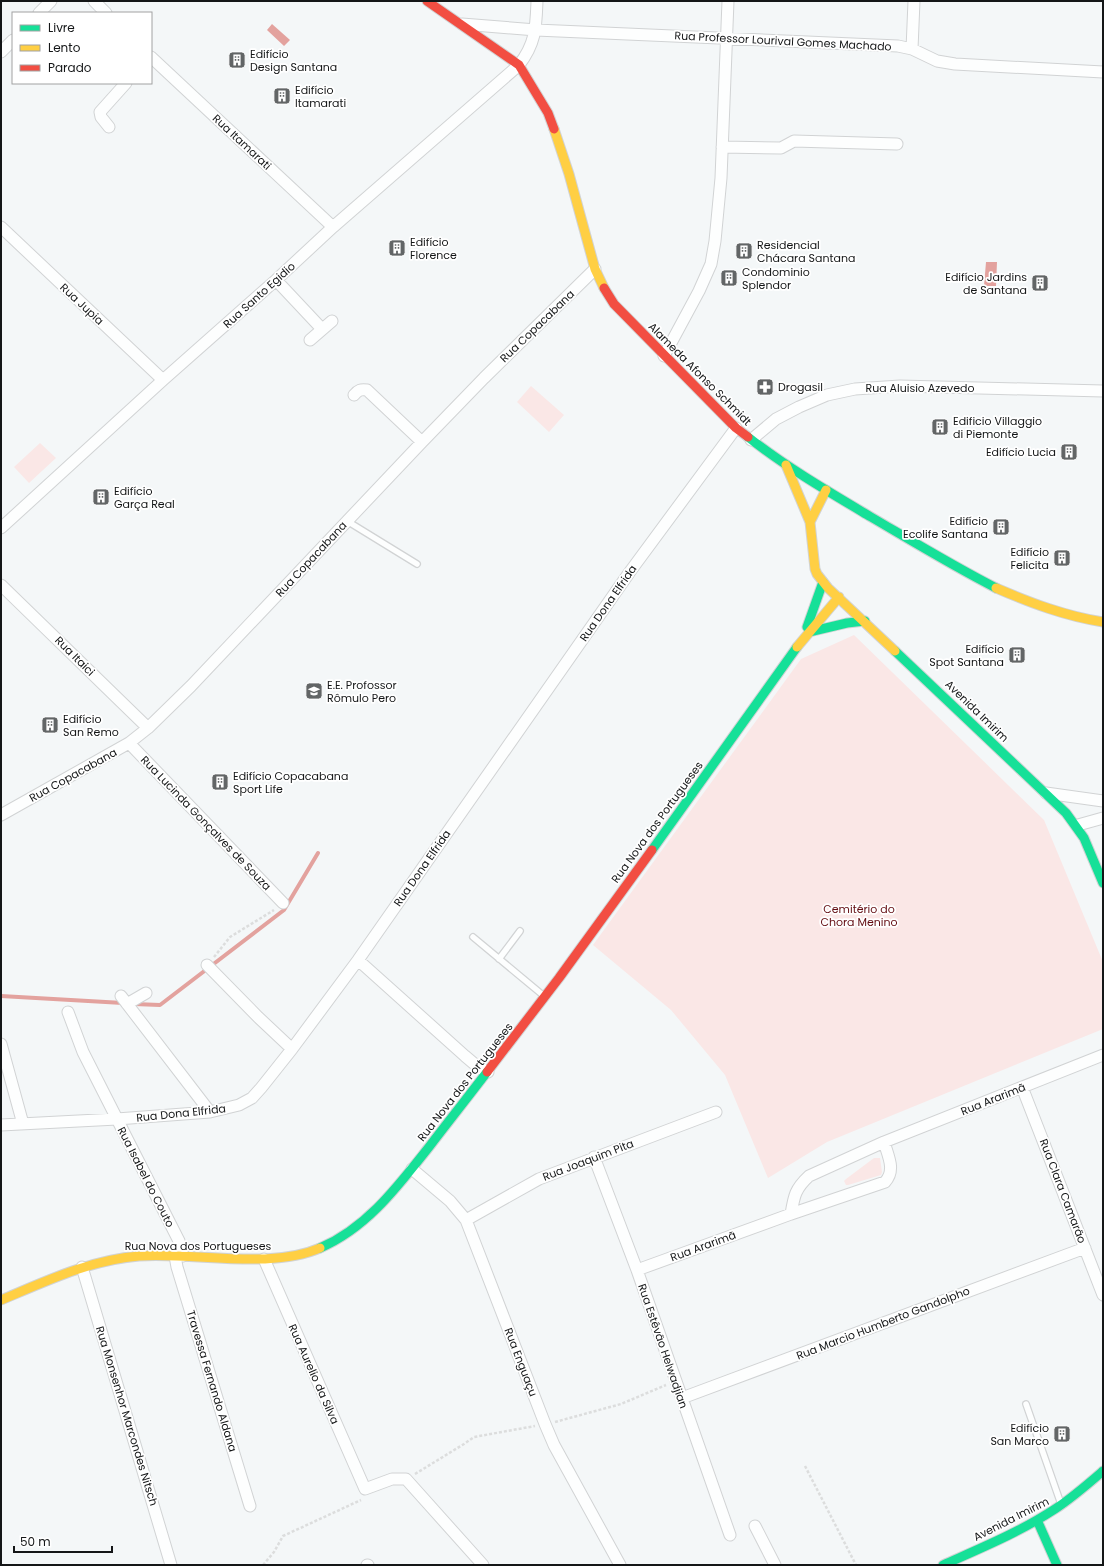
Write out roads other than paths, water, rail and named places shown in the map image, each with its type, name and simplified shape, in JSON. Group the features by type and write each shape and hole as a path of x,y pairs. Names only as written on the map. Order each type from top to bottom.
{"main road":[{"name":"Alameda Afonso Schmidt","path":"427,1 520,65 548,113 569,174 595,269 605,291 614,304 736,428 786,465 826,490 996,588 1036,605 1078,618 1103,622"},
{"name":"Avenida Imirim","path":"786,465 810,522 815,569 823,582 1078,825 1086,840 1103,883"},
{"path":"810,522 826,490"},
{"name":"Rua Nova dos Portugueses","path":"800,643 813,612 823,582"},
{"name":"Rua Nova dos Portugueses","path":"1,1300 82,1267 109,1260 129,1257 179,1256 264,1259 290,1258 304,1255 324,1246 362,1222 378,1208 412,1169 488,1072 545,997 800,643 839,597"},
{"path":"809,632 847,623 865,621"},
{"name":"Avenida Imirim","path":"944,1565 1011,1534 1037,1520 1061,1505 1103,1471"},
{"path":"1037,1520 1057,1565"}],"street":[{"path":"40,12 51,1"},
{"path":"94,1 105,12"},
{"name":"Rua Santo Egidio","path":"1,528 333,227 520,65 532,45 536,30 537,1"},
{"path":"664,356 699,291 711,264 716,241 722,147 728,1"},
{"path":"912,49 914,1"},
{"name":"Rua Professor Lourival Gomes Machado","path":"459,24 536,30 898,46 912,49 926,57 955,64 1103,72"},
{"path":"1,52 12,41"},
{"name":"Rua Itamarati","path":"152,58 333,227"},
{"path":"109,126 101,116 100,112 125,84"},
{"path":"722,147 781,148 794,141 897,144"},
{"name":"Rua Jupia","path":"1,228 163,380"},
{"name":"Rua Copacabana","path":"1,815 129,743 148,728 191,686 484,378 595,269"},
{"path":"276,280 322,329"},
{"path":"310,340 332,321"},
{"name":"Rua Aluisio Azevedo","path":"751,440 776,418 827,395 855,388 900,386 1103,391"},
{"path":"354,395 358,390 367,390 422,442"},
{"name":"Rua Dona Elfrida","path":"1,1125 117,1119 210,1112 239,1105 252,1098 292,1049 358,960 629,573 736,428"},
{"name":"Rua Itaici","path":"1,585 148,728"},
{"name":"Rua Lucinda Gonçalves de Souza","path":"129,743 283,903"},
{"path":"1046,793 1103,801"},
{"path":"1078,825 1103,818"},
{"path":"358,960 465,1056 478,1067 488,1072"},
{"path":"208,965 258,1017 292,1049"},
{"path":"146,993 124,1000 210,1112"},
{"name":"Rua Isabel do Couto","path":"68,1012 83,1052 179,1241 179,1256"},
{"path":"1,1044 22,1124"},
{"name":"Rua Ararimã","path":"792,1214 795,1193 809,1176 884,1142 1103,1055"},
{"name":"Rua Clara Camarão","path":"1022,1087 1103,1295"},
{"name":"Rua Joaquim Pita","path":"466,1220 539,1179 716,1112"},
{"name":"Rua Ararimã","path":"637,1270 885,1182 889,1177 891,1167 884,1142"},
{"name":"Rua Estêvão Helwadjian","path":"594,1157 637,1270 730,1535"},
{"name":"Rua Enguaçu","path":"412,1169 450,1201 466,1220 554,1445 620,1565"},
{"name":"Rua Marcio Humberto Gandolpho","path":"682,1398 1085,1248"},
{"name":"Travessa Fernando Aldana","path":"179,1256 177,1267 250,1506"},
{"name":"Rua Aurelio da Silva","path":"264,1259 365,1489 392,1479 406,1479 483,1565"},
{"name":"Rua Monsenhor Marcondes Nitsch","path":"82,1267 171,1565"},
{"path":"755,1526 775,1565"}],"lane":[{"path":"347,521 418,564"},
{"path":"499,959 520,931"},
{"path":"473,938 545,997"},
{"path":"1026,1404 1061,1505"}],"waterway":[{"path":"134,1004 160,1005 284,910 318,853"},
{"path":"1,996 123,1003"}],"place":[{"name":"Edifício Design Santana","path":"237,60"},
{"name":"Edifício Itamarati","path":"282,96"},
{"name":"Edifício Florence","path":"397,248"},
{"name":"Residencial Chácara Santana","path":"744,251"},
{"name":"Condominio Splendor","path":"729,278"},
{"name":"Edifício Jardins de Santana","path":"1040,283"},
{"name":"Drogasil","path":"765,387"},
{"name":"Edificio Villaggio di Piemonte","path":"940,427"},
{"name":"Edifício Lucia","path":"1069,452"},
{"name":"Edifício Garça Real","path":"101,497"},
{"name":"Edifício Ecolife Santana","path":"1001,527"},
{"name":"Edifício Felicita","path":"1062,558"},
{"name":"Edifício Spot Santana","path":"1017,655"},
{"name":"E.E. Profossor Rômulo Pero","path":"314,691"},
{"name":"Edifício San Remo","path":"50,725"},
{"name":"Edifício Copacabana Sport Life","path":"220,782"},
{"name":"Edifício San Marco","path":"1062,1434"}],"park label":[{"name":"Cemitério do Chora Menino","path":"859,915"}]}
